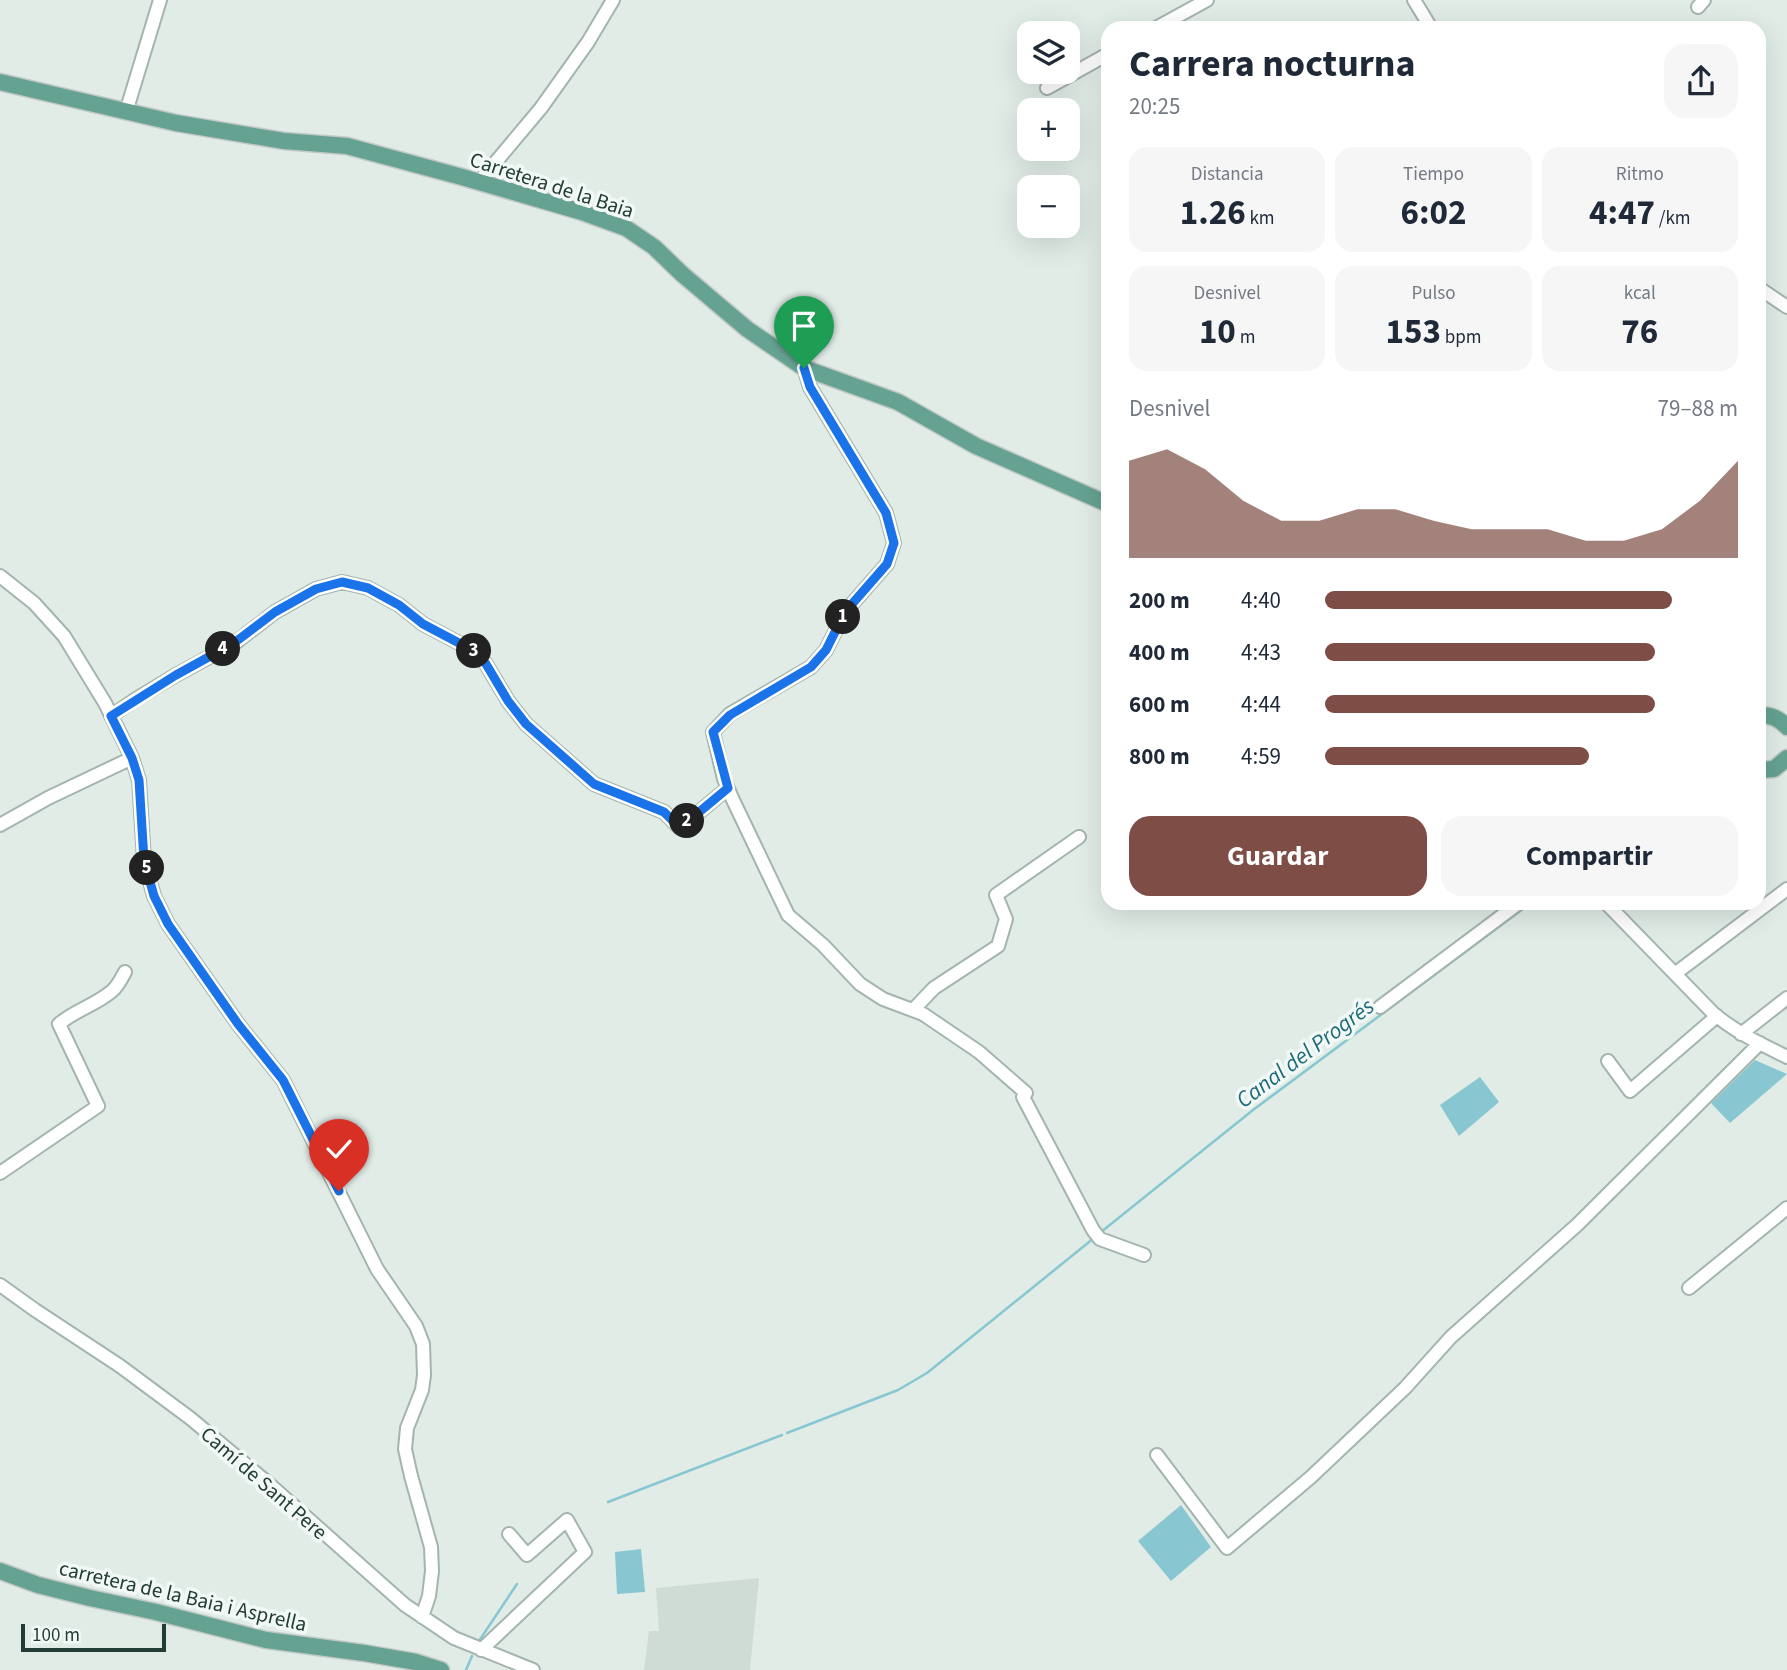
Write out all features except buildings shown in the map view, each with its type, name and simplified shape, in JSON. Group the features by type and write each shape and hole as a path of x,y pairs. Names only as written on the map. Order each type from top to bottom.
{"main road":[{"name":"Carretera de la Baia","path":"0,82 176,123 284,141 346,146 582,212 626,228 654,247 747,330 804,368 898,402 976,446 1101,501"},
{"path":"1766,715 1781,720 1787,727"},
{"path":"1766,770 1783,765"},
{"name":"carretera de la Baia i Asprella","path":"0,1572 51,1588 266,1640 364,1653 416,1662 441,1670"}],"street":[{"path":"126,112 160,0"},
{"path":"479,182 541,108 588,42 612,0"},
{"path":"1169,21 1207,0"},
{"path":"1414,0 1427,21"},
{"path":"1046,88 1101,58"},
{"path":"1766,293 1787,307"},
{"path":"804,368 810,387 886,513 894,543 887,564 845,612 826,650 811,667 730,715 713,732 728,788 788,915 823,945 860,984 883,999 923,1014 979,1052 1024,1095 1100,1239 1144,1255"},
{"path":"1092,498 1101,495"},
{"path":"0,576 34,603 64,636 111,716 132,758 139,780 144,860 154,896 168,924 238,1024 283,1080 377,1269 416,1326 423,1344 424,1375 422,1390 407,1428 405,1449 431,1547 429,1596 422,1617"},
{"path":"111,716 234,643 285,606 316,589 342,582 368,588 399,605 423,624 476,652 526,724 594,784 664,812 680,828 728,788"},
{"path":"0,825 132,758"},
{"path":"913,1010 934,988 998,946 1006,919 996,895 1002,888 1079,837"},
{"path":"1766,905 1787,889"},
{"path":"1380,1007 1510,910"},
{"path":"1614,910 1717,1016 1741,1034 1787,1057"},
{"path":"1676,973 1759,910"},
{"path":"0,1173 98,1106 59,1024 114,989 125,972"},
{"path":"1741,1034 1787,998"},
{"path":"1608,1061 1630,1091 1717,1016"},
{"path":"1157,1455 1227,1548 1311,1477 1405,1388 1451,1337 1577,1225 1760,1043"},
{"path":"1689,1287 1787,1208"},
{"name":"Camí de Sant Pere","path":"0,1285 120,1366 190,1418 405,1605 454,1638 508,1666 533,1670"},
{"path":"481,1650 585,1552 567,1520 527,1556 509,1534"}],"shaded area":[{"path":"759,1578 750,1670 644,1670 649,1631 659,1631 656,1588"}],"water":[{"path":"1755,1060 1787,1074 1730,1123 1711,1103"},
{"path":"1480,1077 1499,1102 1459,1136 1440,1105"},
{"path":"1181,1505 1211,1547 1171,1581 1138,1541"},
{"path":"641,1549 645,1592 617,1594 615,1552"}],"waterway":[{"name":"Canal del Progrés","path":"1101,1232 1253,1110 1522,910"},
{"name":"Canal del Progrés","path":"787,1433 898,1390 927,1373 1094,1238"},
{"name":"Canal del Progrés","path":"608,1502 782,1435"},
{"name":"Canal del Progrés","path":"479,1641 517,1584"},
{"name":"Canal del Progrés","path":"466,1670 472,1656"}],"route":[{"path":"339,1191 283,1080 238,1024 168,924 154,896 144,860 139,780 132,758 111,716 234,643 275,612 316,589 342,582 368,588 399,605 423,624 476,652 526,724 594,784 664,812 680,828 728,788 713,732 730,715 811,667 826,650 845,612 887,564 894,543 886,513 810,387 804,368"}]}
